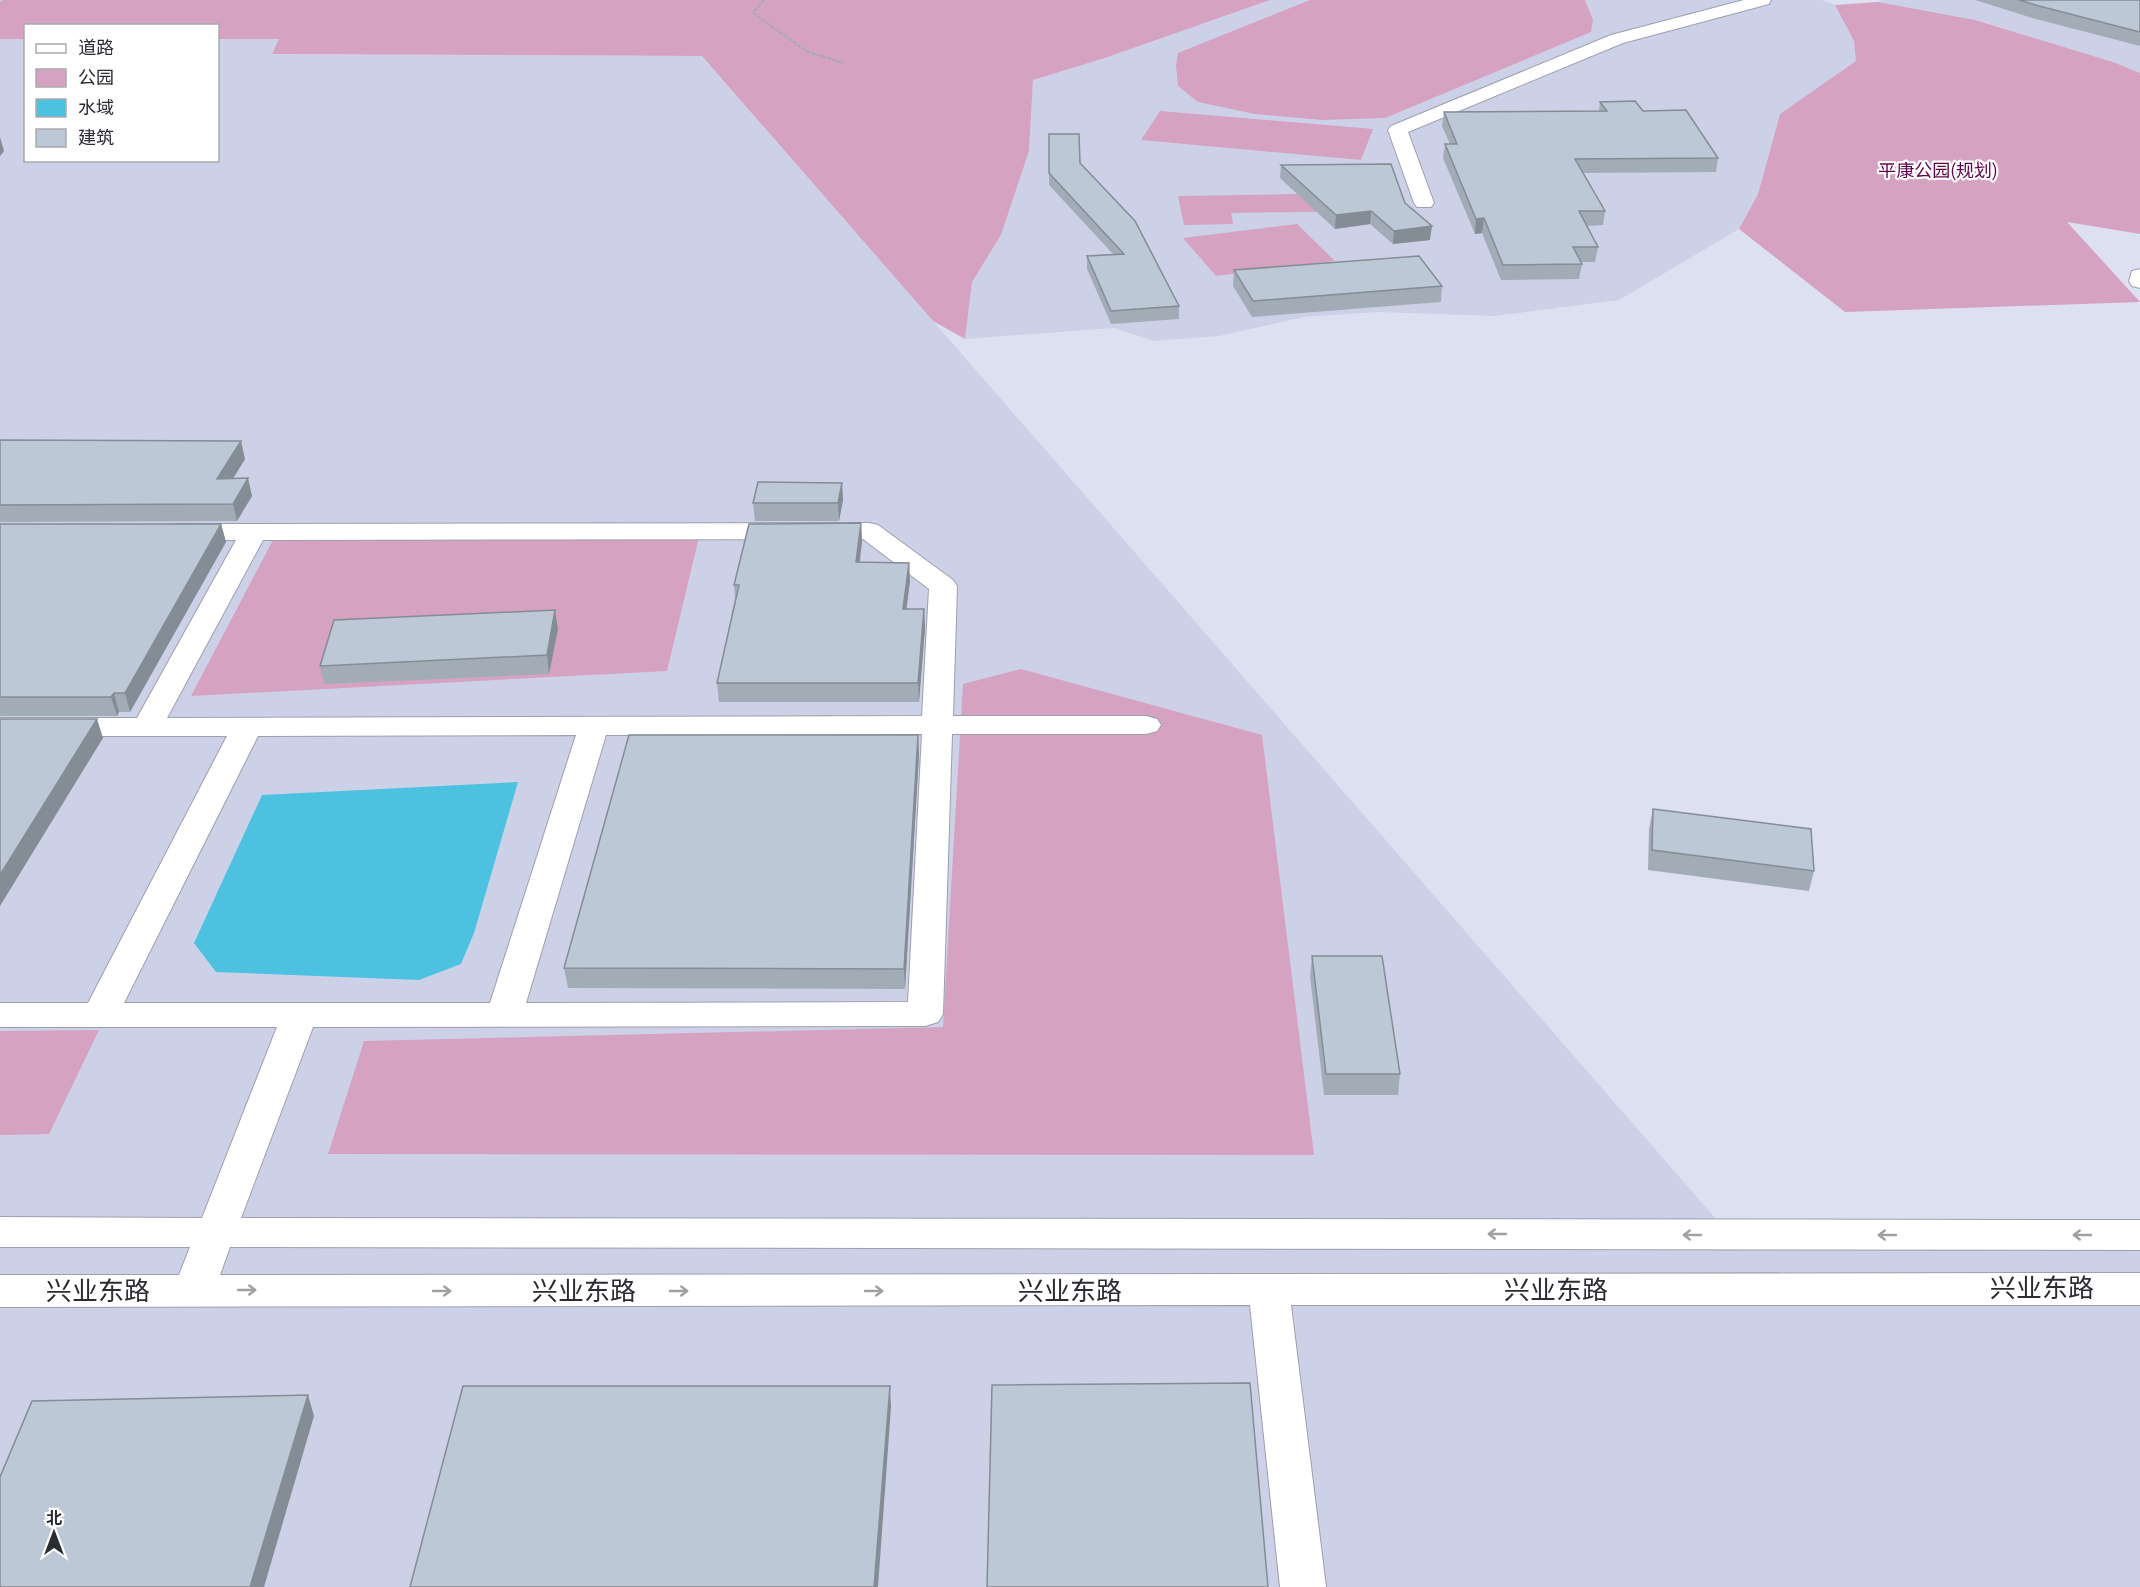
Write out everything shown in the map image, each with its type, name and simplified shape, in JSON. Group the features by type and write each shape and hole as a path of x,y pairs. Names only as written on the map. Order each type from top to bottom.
{"street":[{"path":"1424,203 1398,130 1617,39 1763,0"},
{"path":"2140,276 2140,281"},
{"path":"0,1015 925,1014 943,586 869,531 150,532"},
{"path":"147,727 254,532"},
{"path":"0,727 1146,725"},
{"path":"504,1014 594,726"},
{"path":"100,1015 247,727"},
{"path":"194,1290 299,1015"},
{"path":"0,1232 2140,1235"},
{"name":"兴业东路","path":"0,1291 2140,1289"},
{"path":"1269,1291 1303,1587"}],"path":[{"path":"764,0 753,14 806,51 844,63"}],"shaded area":[{"path":"0,0 310,0 279,39 272,54 702,56 1730,1235 2140,1235 2140,1587 0,1587"},
{"path":"1270,0 1822,0 1835,5 1854,41 1857,62 1780,114 1758,194 1739,229 1619,300 1494,316 1377,312 1304,317 1219,336 1154,341 1114,328 965,339 972,282 1001,235 1029,151 1033,80 1105,58"},
{"path":"1882,0 2140,0 2140,73 2113,62 1975,20 1878,2"}],"green space":[{"path":"3,0 1270,0 1105,58 1033,80 1029,151 1001,235 972,282 965,339 933,321 702,56 272,54 279,39 219,39 219,24 24,24 24,39 0,39 0,2"},
{"path":"1310,0 1585,0 1593,20 1591,32 1385,118 1322,120 1255,114 1198,102 1178,86 1176,65 1178,53"},
{"name":"平康公园(规划)","path":"1878,2 1975,20 2113,62 2140,73 2140,234 2067,222 2140,302 1845,312 1739,229 1758,194 1780,114 1856,61 1854,41 1835,5"},
{"path":"1160,111 1373,129 1361,160 1141,140"},
{"path":"1354,193 1361,211 1231,213 1233,224 1184,225 1178,196"},
{"path":"1297,224 1335,261 1216,276 1183,238"},
{"path":"699,537 667,671 191,696 273,540"},
{"path":"1021,669 1262,735 1314,1155 328,1154 364,1041 943,1027 963,684"},
{"path":"99,1030 49,1134 0,1135 0,1031"}],"water":[{"path":"518,782 474,933 461,964 419,980 216,972 194,943 262,795"}],"building":[{"path":"2019,0 2140,0 2140,32 2039,6"},
{"path":"1635,101 1643,111 1686,110 1718,158 1575,159 1605,211 1579,211 1598,247 1573,247 1582,264 1503,265 1484,218 1476,219 1445,144 1457,144 1444,112 1607,111 1600,102"},
{"path":"1049,134 1079,134 1080,163 1135,221 1179,306 1111,311 1087,256 1124,254 1049,173"},
{"path":"1391,164 1405,203 1432,226 1394,231 1371,211 1336,215 1281,165"},
{"path":"1419,256 1442,286 1253,301 1234,270"},
{"path":"0,440 241,441 217,479 248,478 233,504 0,505"},
{"path":"758,482 842,483 838,503 753,503"},
{"path":"861,523 856,562 909,563 903,609 924,609 918,683 717,683 739,585 734,585 749,524"},
{"path":"0,524 221,524 125,693 114,693 111,697 0,697"},
{"path":"555,610 547,655 320,666 334,620"},
{"path":"0,719 97,719 0,875"},
{"path":"629,735 918,735 904,969 564,968"},
{"path":"1653,809 1811,829 1814,871 1652,850"},
{"path":"1312,956 1382,956 1400,1074 1326,1074"},
{"path":"1250,1383 1268,1587 987,1587 992,1385"},
{"path":"463,1386 890,1386 874,1587 410,1587"},
{"path":"308,1395 250,1587 0,1587 0,1477 32,1401"}]}
